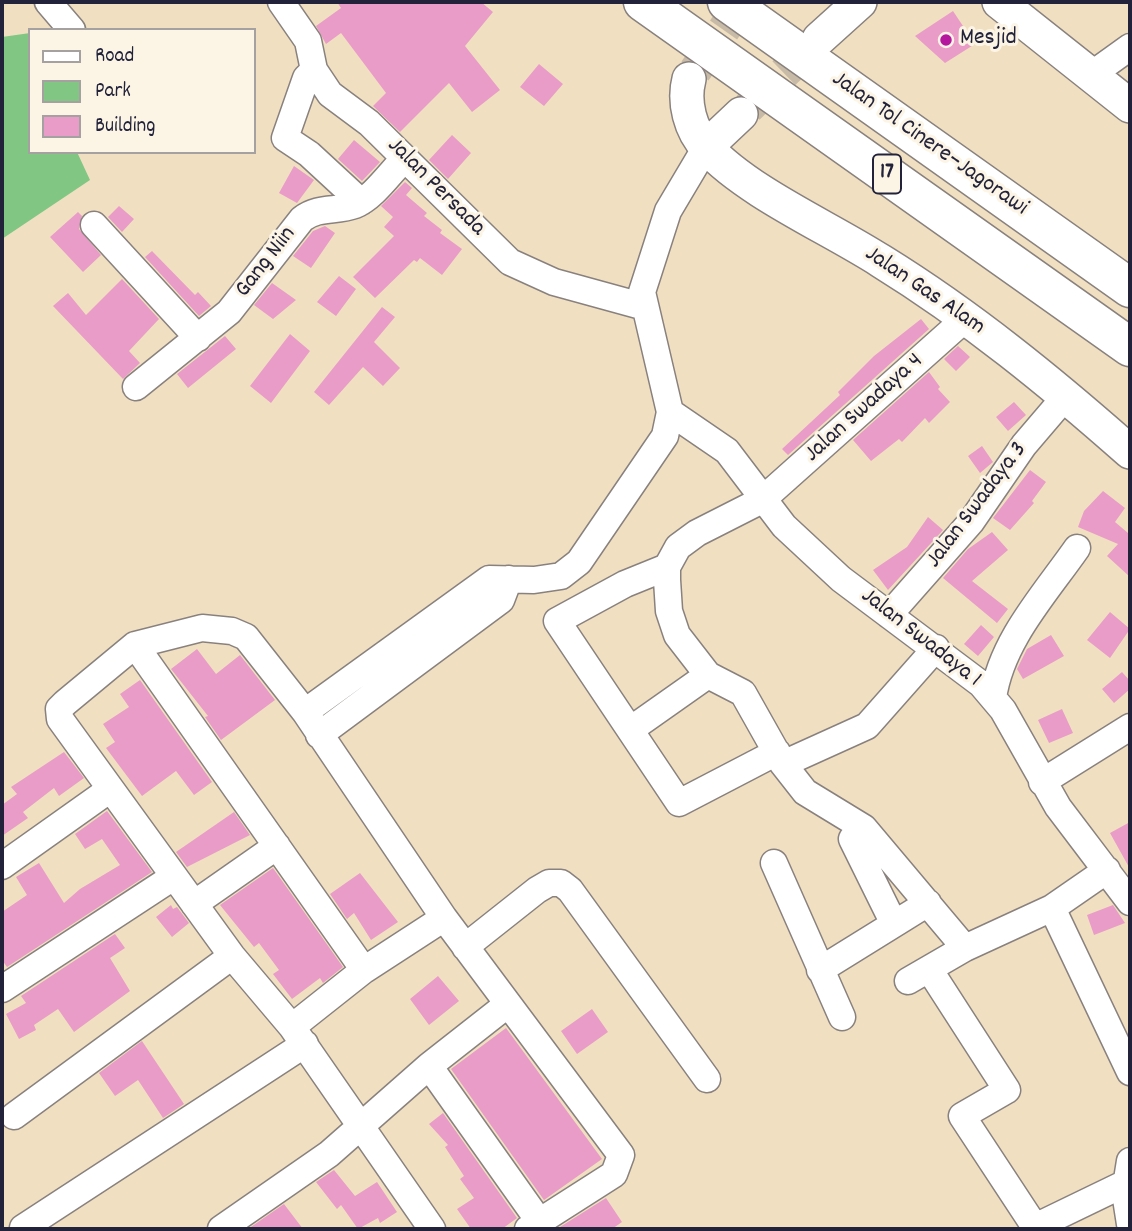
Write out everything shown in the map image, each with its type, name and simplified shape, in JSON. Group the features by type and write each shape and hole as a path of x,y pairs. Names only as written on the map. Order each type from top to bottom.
{"highway":[{"name":"Jalan Tol Cinere–Jagorawi","path":"643,2 1130,347"},
{"name":"Jalan Tol Cinere–Jagorawi","path":"727,2 1130,288"}],"main road":[{"path":"819,39 859,2"},
{"path":"999,2 1130,106"},
{"name":"Jalan Gas Alam","path":"689,79 686,91 689,114 706,147 753,183 882,261 966,318 1130,452"},
{"path":"706,147 741,114"}],"street":[{"path":"48,2 70,28"},
{"name":"Jalan Persada","path":"281,2 308,41 314,70 330,94 369,123 404,159 530,272 645,307"},
{"path":"1091,75 1130,47"},
{"path":"314,70 306,78 285,138 309,154 362,202 404,159"},
{"path":"304,712 489,579 548,579 570,572 665,436 670,412 642,292 668,211 706,147"},
{"name":"Gang Niin","path":"136,387 229,312 302,219 317,209 341,208 362,202"},
{"path":"94,225 198,338"},
{"name":"Jalan Swadaya 4","path":"667,567 678,547 698,533 762,500 966,318"},
{"name":"Jalan Swadaya 3","path":"890,615 971,522 1024,445 1065,397"},
{"name":"Jalan Swadaya 1","path":"670,412 727,451 762,500 815,556 936,648 993,698 1017,734 1042,782 1122,884"},
{"path":"993,698 1001,663 1016,635 1077,548"},
{"path":"936,648 867,726 780,758 679,803 557,621 625,584 667,567 669,611 677,635 708,675 743,692 780,758 805,792 841,811 864,828 965,948"},
{"path":"319,735 501,600 509,579"},
{"path":"422,1226 298,1035 232,956 60,719 60,709 135,645 202,628 232,631 246,637 304,712 444,918 621,1155 614,1174 534,1225 429,1066"},
{"path":"135,645 364,970"},
{"path":"630,730 708,675"},
{"path":"1042,782 1130,727"},
{"path":"2,866 109,790"},
{"path":"852,839 894,924"},
{"path":"194,904 277,846"},
{"path":"774,863 842,1017"},
{"path":"2,989 173,877"},
{"path":"465,947 537,890 549,883 561,883 570,890 707,1079"},
{"path":"1122,884 1052,908 965,948 918,975 1007,1090 962,1116 1035,1227 1128,1172 1130,1224"},
{"path":"820,970 928,903"},
{"path":"1052,908 1130,1072"},
{"path":"23,1228 298,1035 364,970 444,918"},
{"path":"14,1116 232,956"},
{"path":"221,1229 330,1154 429,1066 508,1004"}],"green space":[{"path":"28,33 28,154 78,154 90,180 2,239 2,37"}],"building":[{"path":"337,2 481,2 493,12 465,46 500,90 472,112 449,83 400,132 373,106 386,93 341,33 326,44 316,26 341,8"},
{"name":"Mesjid","path":"953,11 975,44 945,63 915,36"},
{"path":"539,64 563,84 544,106 520,87"},
{"path":"452,135 471,153 448,179 429,160"},
{"path":"354,140 380,162 362,181 338,159"},
{"path":"294,166 314,180 297,203 279,193"},
{"path":"405,182 412,188 406,195 427,213 424,216 442,230 440,233 462,249 442,275 420,258 417,262 414,260 375,298 353,277 394,236 384,227 393,217 381,206"},
{"path":"119,206 134,219 122,232 108,217"},
{"path":"78,212 82,216 79,229 101,255 83,272 50,237"},
{"path":"325,226 335,233 311,268 293,256 313,231"},
{"path":"152,251 195,295 198,292 211,306 199,316 145,257"},
{"path":"339,276 356,289 336,316 317,302"},
{"path":"122,279 159,319 129,351 140,363 123,379 53,306 68,293 86,315"},
{"path":"272,283 296,300 273,319 254,305"},
{"path":"382,307 395,317 374,342 400,368 383,386 363,367 329,405 314,392"},
{"path":"921,319 929,329 788,455 782,449 840,395 838,392 874,356"},
{"path":"290,334 310,351 271,403 250,386"},
{"path":"225,336 236,349 188,388 177,374"},
{"path":"958,346 970,357 956,371 944,359"},
{"path":"929,372 940,387 938,389 950,402 929,423 925,418 902,442 899,439 871,461 853,440"},
{"path":"1014,402 1026,415 1008,431 996,417"},
{"path":"982,446 993,462 980,473 968,456"},
{"path":"1030,470 1046,482 1032,501 1034,503 1010,530 993,518"},
{"path":"1103,491 1125,508 1115,522 1128,533 1130,531 1130,577 1107,556 1118,544 1078,527 1084,511"},
{"path":"928,517 943,530 888,590 873,570 907,547"},
{"path":"992,532 1008,550 972,581 1008,609 997,623 943,578 968,549"},
{"path":"1110,612 1130,629 1110,658 1087,640"},
{"path":"981,625 994,637 978,656 964,644"},
{"path":"1051,635 1064,656 1023,679 1017,669 1027,649"},
{"path":"197,649 216,674 240,655 275,700 221,740 205,717 208,716 171,669"},
{"path":"1122,672 1130,681 1130,689 1114,703 1102,689"},
{"path":"140,680 212,782 194,795 176,771 142,796 106,748 115,742 103,724 129,707 120,694"},
{"path":"1062,709 1073,733 1049,743 1038,720"},
{"path":"64,752 84,778 59,796 54,788 23,812 28,818 2,836 2,805 17,794 11,787"},
{"path":"107,811 152,872 7,967 2,960 2,912 27,895 16,877 39,863 64,903 80,889 120,865 102,839 85,849 75,834"},
{"path":"234,812 250,835 187,867 176,852"},
{"path":"1130,822 1130,869 1110,833"},
{"path":"273,868 343,967 323,983 320,978 292,999 273,974 279,970 259,943 254,947 220,905"},
{"path":"360,873 398,922 371,940 354,913 347,919 330,894"},
{"path":"171,905 173,909 177,907 189,923 172,937 156,917"},
{"path":"1113,905 1125,923 1094,935 1087,915"},
{"path":"115,934 125,948 110,958 130,991 74,1032 58,1009 34,1025 36,1030 19,1039 6,1014 26,1003 21,996"},
{"path":"438,976 459,1001 429,1025 410,999"},
{"path":"592,1009 608,1032 577,1054 561,1031"},
{"path":"506,1028 602,1159 544,1200 451,1069"},
{"path":"142,1041 184,1104 163,1118 138,1080 115,1096 99,1073"},
{"path":"443,1113 517,1218 502,1229 471,1229 457,1209 474,1198 460,1179 464,1176 445,1147 448,1145 429,1124"},
{"path":"334,1170 355,1196 377,1182 397,1212 380,1223 378,1218 358,1229 341,1205 337,1209 316,1182"},
{"path":"606,1198 622,1222 612,1229 560,1227"},
{"path":"284,1204 303,1229 248,1229"}],"tunnel":[{"path":"695,71 743,2"},
{"path":"748,108 819,39"}],"place":[{"name":"Mesjid","path":"946,40"}]}
